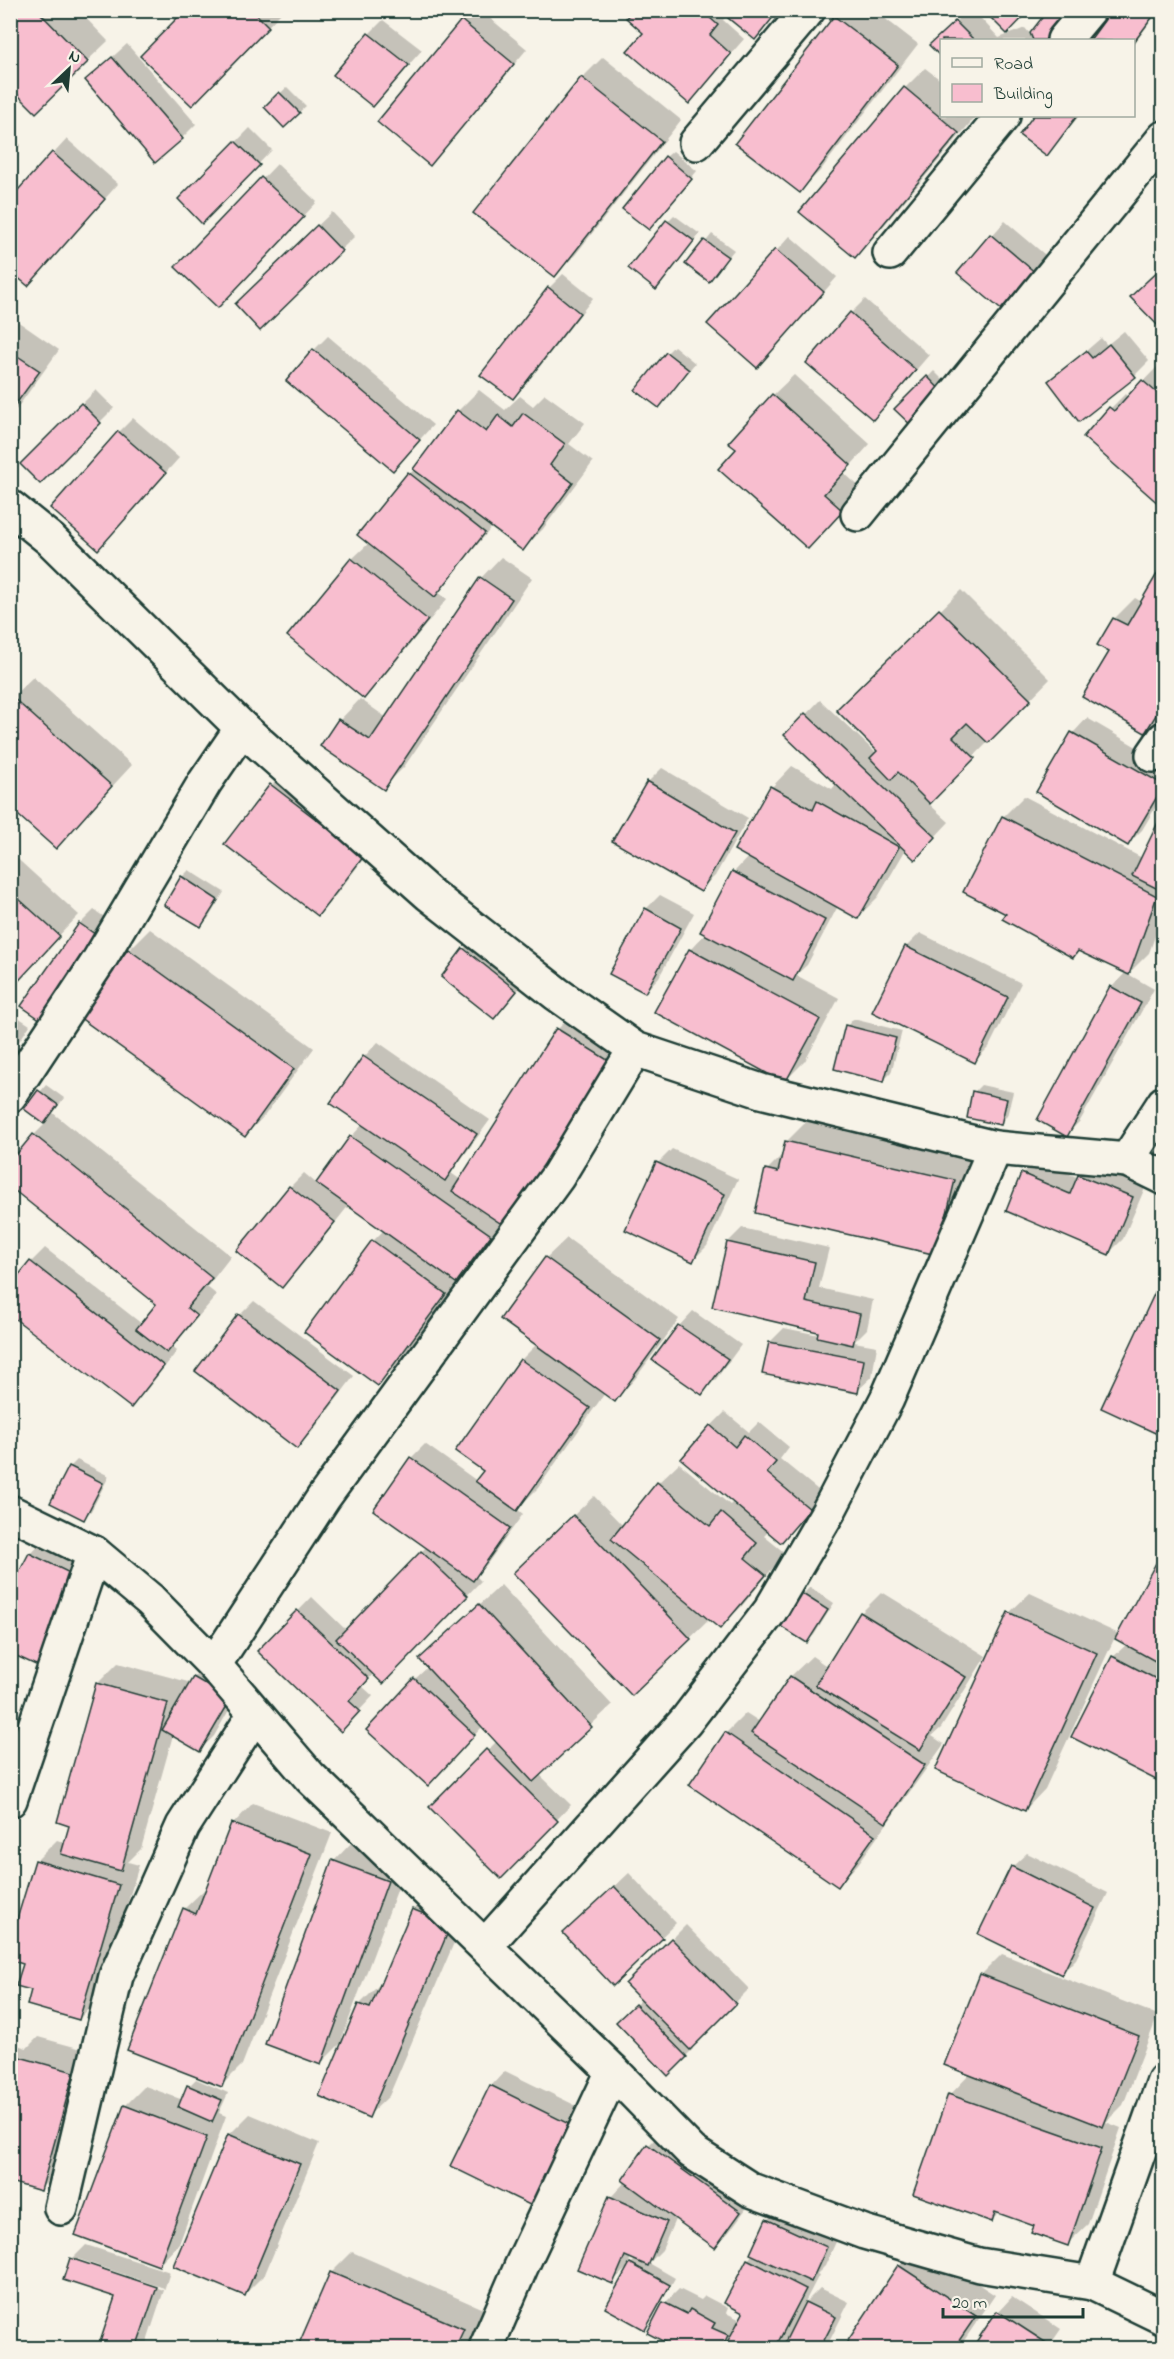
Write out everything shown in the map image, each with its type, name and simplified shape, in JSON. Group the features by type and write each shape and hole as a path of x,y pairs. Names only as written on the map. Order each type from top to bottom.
{"street":[{"path":"696,143 808,10"},
{"path":"1066,39 1089,10"},
{"path":"890,254 1002,117"},
{"path":"858,514 1164,138"},
{"path":"10,507 51,540 242,728 429,894 557,994 634,1049 761,1091 995,1148 1127,1160 1164,1178"},
{"path":"10,1095 98,962 205,782 242,728"},
{"path":"214,1665 324,1497 558,1176 634,1049"},
{"path":"1127,1160 1164,1103"},
{"path":"485,1946 686,1721 770,1611 828,1512 886,1399 995,1148"},
{"path":"10,1512 94,1553 150,1600 214,1665 310,1777 613,2071 692,2152 751,2190 864,2232 980,2265 1092,2283 1164,2318"},
{"path":"10,1800 94,1553"},
{"path":"61,2208 116,1976 183,1826 255,1714"},
{"path":"486,2349 521,2267 613,2071"},
{"path":"1092,2283 1164,2081"}],"building":[{"path":"10,10 37,10 88,62 36,113 10,87"},
{"path":"185,10 252,10 269,27 192,106 140,56"},
{"path":"633,10 701,10 718,25 710,35 731,54 689,104 627,51 643,33 626,18"},
{"path":"734,10 779,10 755,40 728,18"},
{"path":"983,10 1030,10 1007,34"},
{"path":"1048,10 1070,10 1046,39 1033,39 1030,33"},
{"path":"1112,10 1149,10 1154,15 1135,41 1091,39"},
{"path":"834,16 898,65 800,193 735,143"},
{"path":"461,20 514,64 430,166 377,122"},
{"path":"955,21 973,39 940,39 940,56 929,45"},
{"path":"368,33 409,65 373,107 333,75"},
{"path":"112,57 183,139 155,163 85,80"},
{"path":"581,77 662,141 555,277 473,213"},
{"path":"904,87 959,133 855,258 799,212"},
{"path":"279,92 300,113 284,128 264,107"},
{"path":"1032,117 1076,117 1047,156 1019,135"},
{"path":"235,141 260,165 202,224 178,199"},
{"path":"52,152 105,199 28,286 10,271 10,199"},
{"path":"665,156 692,179 649,230 622,209"},
{"path":"261,177 304,217 218,308 175,267"},
{"path":"666,220 694,241 656,290 628,268"},
{"path":"317,225 342,251 260,331 235,304"},
{"path":"990,234 1037,274 1005,313 957,273"},
{"path":"704,240 728,257 709,282 685,264"},
{"path":"775,249 824,292 757,368 707,324"},
{"path":"1164,265 1164,332 1130,297"},
{"path":"548,287 580,313 513,399 480,375"},
{"path":"850,312 916,370 873,420 806,363"},
{"path":"1109,344 1136,377 1079,422 1048,381 1086,351 1092,358"},
{"path":"313,349 420,440 393,471 286,381"},
{"path":"10,351 40,371 10,412"},
{"path":"666,352 689,370 659,408 635,390"},
{"path":"927,376 947,397 915,429 894,409"},
{"path":"1142,380 1164,399 1164,503 1161,506 1083,437 1109,407 1114,411"},
{"path":"772,394 851,465 824,494 843,511 808,549 718,469 736,449 728,443"},
{"path":"81,403 101,423 40,484 20,464"},
{"path":"457,410 486,432 498,415 513,427 523,413 565,444 550,465 573,483 523,551 413,469"},
{"path":"118,431 166,473 98,550 50,508"},
{"path":"408,472 485,533 435,597 357,535"},
{"path":"351,558 428,620 364,699 287,636"},
{"path":"1164,562 1164,702 1145,733 1082,697 1109,652 1097,645 1113,618 1127,625"},
{"path":"480,577 512,599 384,790 320,746 338,719 370,740"},
{"path":"939,609 1031,700 988,743 967,723 953,737 975,758 930,804 898,772 891,780 870,758 877,751 836,710"},
{"path":"11,696 112,786 56,849 10,808"},
{"path":"805,713 936,837 915,860 784,735"},
{"path":"1071,732 1164,785 1128,846 1036,792"},
{"path":"647,781 735,833 701,892 612,841"},
{"path":"270,784 364,856 318,916 224,844"},
{"path":"770,786 813,810 817,801 899,847 858,919 734,850"},
{"path":"1164,810 1164,892 1132,876"},
{"path":"1002,816 1157,896 1129,975 1078,951 1073,958 1002,919 1006,914 963,892"},
{"path":"732,871 825,920 793,981 700,932"},
{"path":"181,876 218,900 201,927 164,905"},
{"path":"10,891 60,936 11,989 10,988"},
{"path":"645,908 681,928 645,993 609,974"},
{"path":"79,923 99,937 41,1020 21,1006"},
{"path":"905,946 1008,997 975,1063 872,1012"},
{"path":"463,948 517,991 494,1019 441,977"},
{"path":"128,949 294,1069 245,1137 79,1017"},
{"path":"689,949 820,1019 785,1083 654,1012"},
{"path":"1110,986 1141,1003 1067,1137 1037,1120"},
{"path":"845,1025 896,1038 884,1082 834,1069"},
{"path":"556,1028 614,1064 509,1229 452,1191"},
{"path":"10,1036 17,1040 10,1050"},
{"path":"363,1056 477,1134 445,1181 330,1103"},
{"path":"38,1090 58,1105 44,1124 24,1109"},
{"path":"972,1091 1007,1099 1001,1125 967,1118"},
{"path":"33,1134 212,1278 187,1308 197,1316 167,1353 136,1329 156,1304 10,1187 10,1162"},
{"path":"350,1136 491,1235 456,1283 316,1183"},
{"path":"785,1141 955,1180 937,1255 755,1213 765,1169 778,1172"},
{"path":"656,1162 725,1194 693,1262 625,1230"},
{"path":"1021,1173 1070,1194 1078,1175 1133,1197 1109,1255 1006,1211"},
{"path":"289,1186 335,1222 282,1288 236,1251"},
{"path":"1164,1215 1164,1246 1154,1242"},
{"path":"372,1240 446,1294 378,1386 304,1332"},
{"path":"727,1242 815,1262 806,1302 860,1314 853,1345 817,1337 818,1332 712,1307"},
{"path":"545,1257 660,1340 615,1402 500,1319"},
{"path":"30,1261 164,1366 131,1408 10,1315 10,1286"},
{"path":"1164,1273 1164,1437 1101,1408"},
{"path":"238,1314 341,1391 297,1449 195,1371"},
{"path":"678,1325 728,1359 702,1395 652,1360"},
{"path":"769,1342 864,1360 858,1393 762,1374"},
{"path":"520,1359 590,1408 517,1511 475,1481 483,1471 455,1451"},
{"path":"710,1425 735,1447 744,1435 776,1462 767,1473 810,1509 781,1543 681,1459"},
{"path":"410,1457 510,1528 473,1581 373,1510"},
{"path":"69,1466 103,1483 84,1520 50,1503"},
{"path":"657,1482 710,1526 721,1512 757,1543 745,1558 766,1575 720,1629 611,1539"},
{"path":"573,1515 691,1639 632,1696 513,1573"},
{"path":"1164,1548 1164,1645 1155,1661 1115,1639"},
{"path":"421,1551 468,1596 383,1684 336,1639"},
{"path":"29,1553 80,1578 38,1666 10,1653 10,1590"},
{"path":"801,1593 828,1610 807,1643 780,1626"},
{"path":"479,1604 592,1727 533,1782 419,1659"},
{"path":"297,1610 369,1679 349,1701 360,1711 341,1732 257,1651"},
{"path":"860,1612 966,1677 920,1750 815,1685"},
{"path":"1008,1612 1097,1653 1025,1811 935,1770"},
{"path":"1112,1656 1164,1683 1164,1784 1071,1737"},
{"path":"790,1676 925,1765 886,1823 751,1733"},
{"path":"193,1677 231,1699 200,1752 162,1730"},
{"path":"414,1678 475,1735 428,1786 366,1730"},
{"path":"96,1683 168,1703 121,1871 61,1854 69,1826 57,1822"},
{"path":"725,1732 875,1835 838,1887 689,1785"},
{"path":"486,1749 558,1821 501,1879 429,1807"},
{"path":"231,1823 312,1854 222,2087 127,2050 183,1908 196,1914"},
{"path":"35,1860 119,1885 79,2020 27,2005 31,1990 16,1986 23,1964 10,1960 10,1942"},
{"path":"332,1860 388,1881 321,2065 265,2044"},
{"path":"1011,1866 1095,1908 1062,1975 978,1934"},
{"path":"614,1886 663,1938 613,1986 563,1933"},
{"path":"412,1909 451,1925 369,2118 319,2096 358,2004 370,2008"},
{"path":"671,1938 736,2004 690,2050 625,1984"},
{"path":"980,1974 1139,2036 1103,2127 944,2065"},
{"path":"635,2004 687,2057 668,2076 616,2022"},
{"path":"16,2056 74,2072 41,2191 10,2182 10,2069 12,2070"},
{"path":"187,2085 222,2100 212,2122 178,2107"},
{"path":"490,2085 575,2127 536,2208 450,2166"},
{"path":"948,2094 1102,2148 1068,2246 1031,2233 1034,2226 995,2212 992,2222 913,2194"},
{"path":"124,2105 207,2137 159,2266 75,2235"},
{"path":"228,2134 300,2164 245,2296 173,2266"},
{"path":"647,2144 741,2212 715,2248 622,2180"},
{"path":"609,2196 667,2222 648,2266 625,2256 613,2284 577,2269"},
{"path":"766,2219 827,2247 811,2282 750,2254"},
{"path":"1164,2246 1164,2267 1157,2265"},
{"path":"70,2258 157,2287 136,2348 98,2348 115,2297 63,2280"},
{"path":"747,2259 806,2289 775,2348 724,2348 743,2313 724,2303"},
{"path":"630,2263 670,2285 645,2330 605,2308"},
{"path":"898,2265 976,2316 954,2348 843,2348"},
{"path":"330,2272 464,2329 455,2348 304,2348 298,2346"},
{"path":"663,2302 687,2314 690,2309 715,2323 712,2328 728,2335 722,2348 676,2348 647,2333"},
{"path":"805,2302 836,2317 820,2348 782,2348"},
{"path":"997,2311 1048,2344 1045,2348 972,2348"}]}
